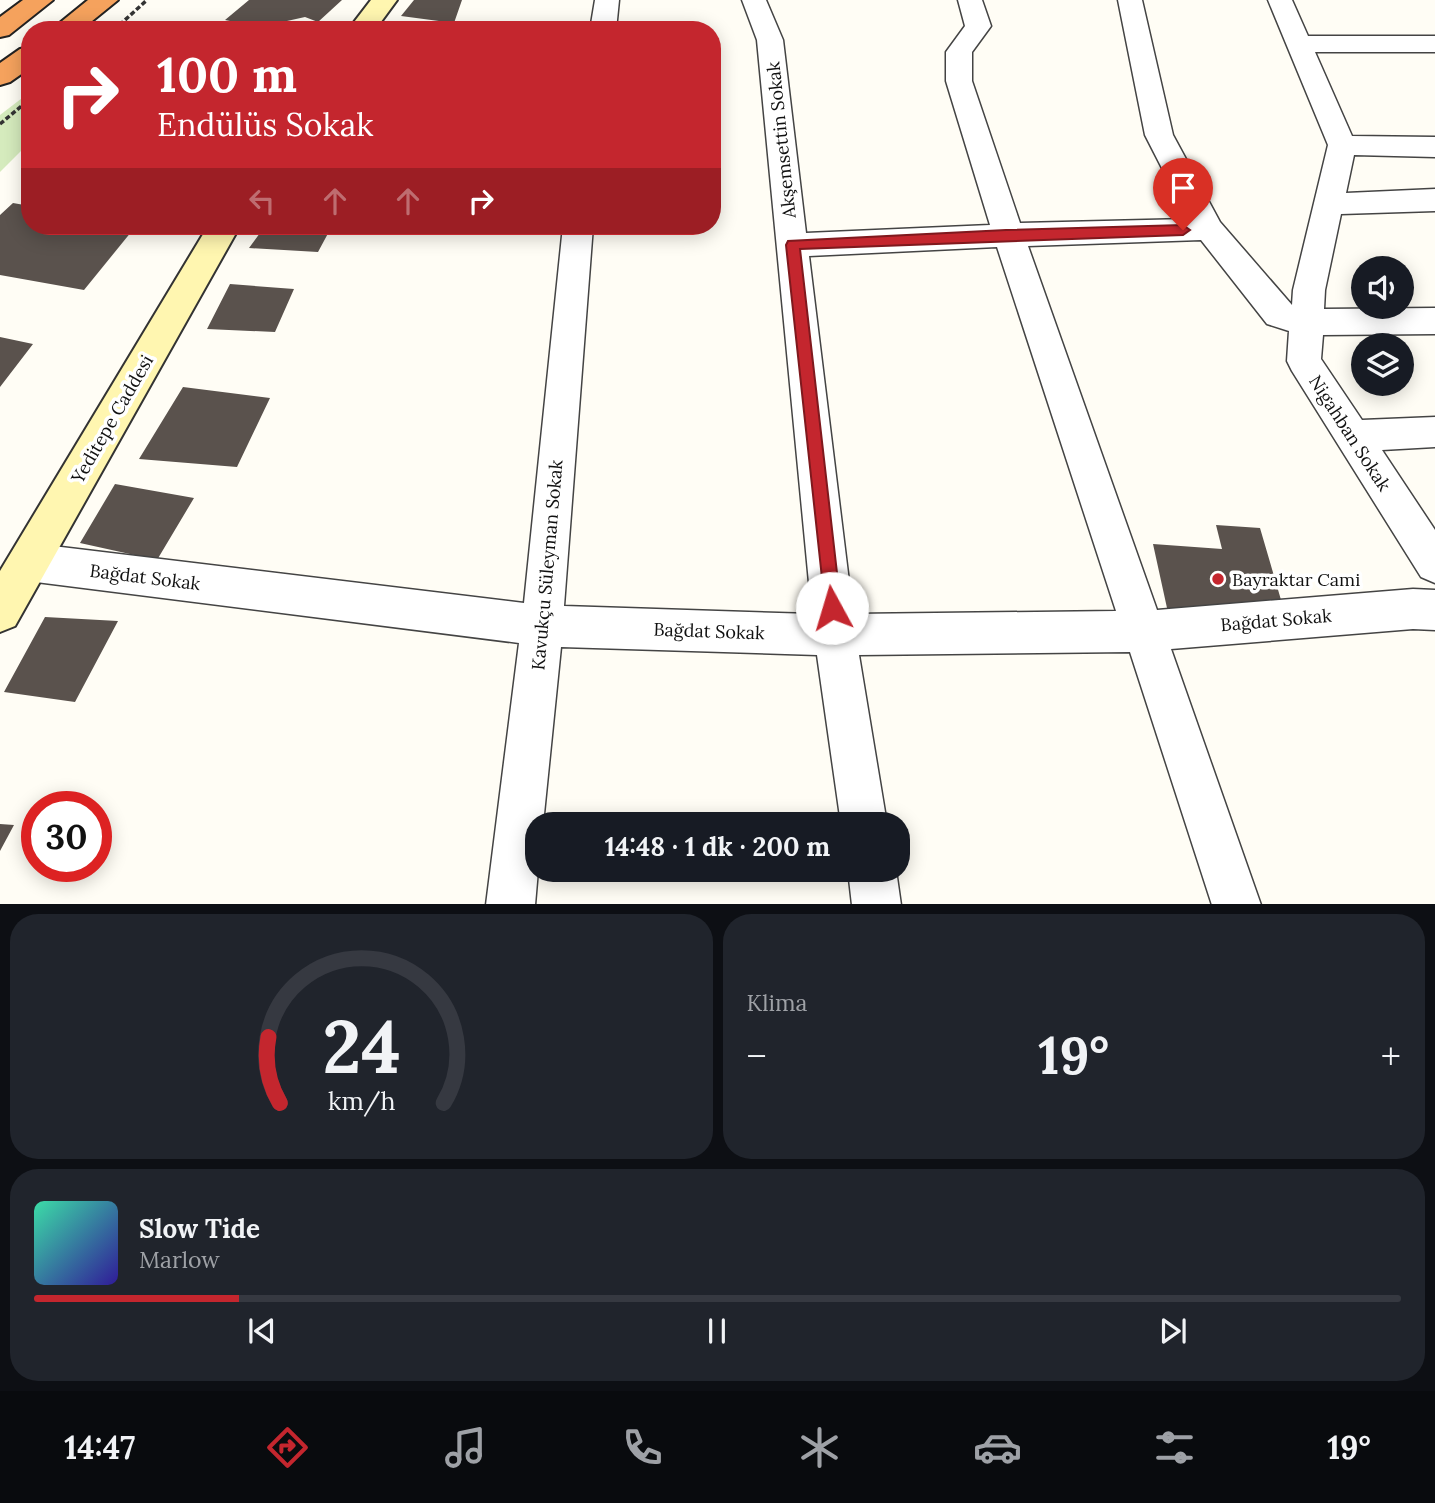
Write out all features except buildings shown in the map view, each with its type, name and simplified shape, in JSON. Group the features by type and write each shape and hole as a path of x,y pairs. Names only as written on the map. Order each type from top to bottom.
{"highway":[{"path":"0,29 40,0"},
{"path":"76,21 105,0"},
{"path":"0,76 21,61"}],"street":[{"path":"368,21 384,0"},
{"path":"604,21 607,0"},
{"name":"Akşemsettin Sokak","path":"754,0 770,40 835,635 862,812"},
{"path":"970,0 978,26 959,52 959,81 1006,234 1145,631 1237,904"},
{"path":"1130,0 1159,135 1209,229 1279,315 1308,306 1435,321"},
{"path":"1280,0 1342,145 1435,147"},
{"path":"1299,44 1435,44"},
{"name":"Nigahban Sokak","path":"1342,145 1308,306 1304,361 1435,564"},
{"path":"1328,204 1435,200"},
{"path":"792,245 1006,234 1209,229"},
{"name":"Yeditepe Caddesi","path":"0,611 219,235"},
{"name":"Kavukçu Süleyman Sokak","path":"510,904 542,626 577,235"},
{"path":"1352,436 1435,432"},
{"name":"Bağdat Sokak","path":"29,562 542,626 835,635 1145,631 1413,609 1435,610"},
{"path":"874,882 877,904"}],"path":[{"path":"124,21 147,0"},
{"path":"0,124 21,106"}],"green space":[{"path":"21,99 21,151 0,172 0,115"}],"place":[{"name":"Bayraktar Cami","path":"1218,579"}],"route":[{"path":"832,608 792,245 1006,234 1183,230"}]}
